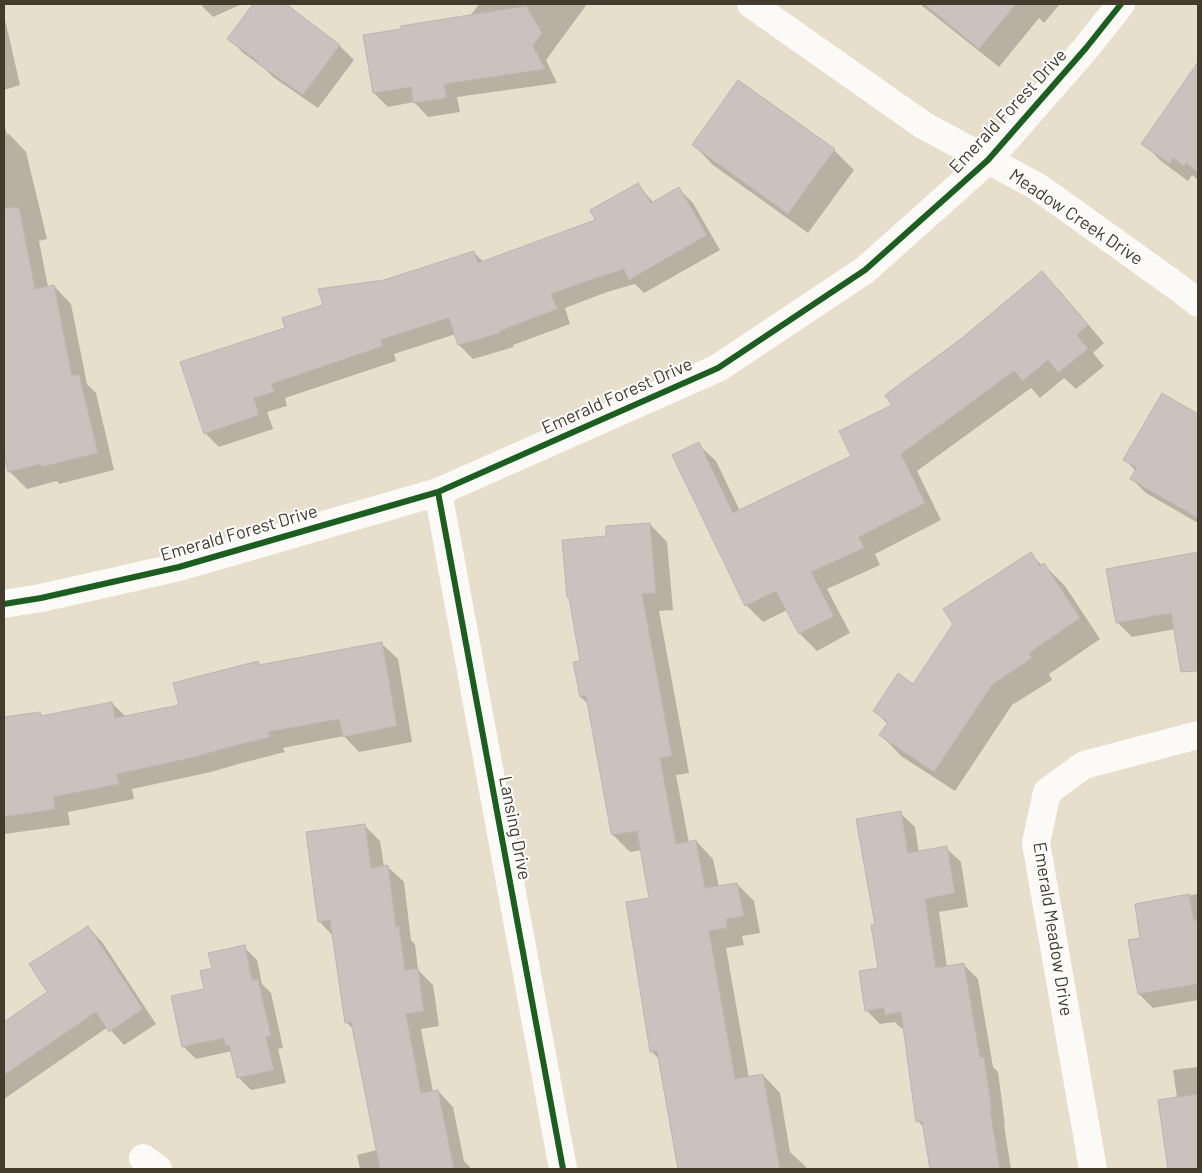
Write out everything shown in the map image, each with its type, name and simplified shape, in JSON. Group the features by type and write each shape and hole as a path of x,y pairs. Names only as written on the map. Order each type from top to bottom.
{"street":[{"name":"Meadow Creek Drive","path":"751,4 923,125 1038,188 1198,303"},
{"name":"Emerald Forest Drive","path":"4,604 40,598 179,567 438,492 718,368 865,270 988,160 1086,48 1120,4"},
{"name":"Lansing Drive","path":"438,492 563,1169"},
{"name":"Emerald Meadow Drive","path":"1093,1169 1036,843 1047,792 1084,765 1198,735"}],"building":[{"path":"253,4 286,4 340,45 303,95 257,63 259,62 227,39"},
{"path":"924,4 1016,4 979,49"},
{"path":"526,6 542,33 533,46 545,69 444,84 447,98 413,103 411,87 373,93 363,35 401,29 401,26"},
{"path":"1198,62 1198,172 1186,163 1184,166 1173,158 1170,164 1141,144"},
{"path":"738,80 835,149 788,214 692,145"},
{"path":"638,183 651,203 679,187 707,235 629,280 624,269 551,294 557,309 500,331 500,333 458,345 449,318 380,340 383,346 271,384 274,392 254,398 259,415 204,434 180,362 285,328 282,318 323,305 318,289 384,280 474,251 478,263 595,220 590,210"},
{"path":"19,207 35,289 54,285 72,376 79,374 98,453 41,467 40,464 8,472 4,452 4,208"},
{"path":"1042,271 1088,325 1077,335 1088,349 1058,373 1048,360 1023,381 1014,371 901,454 925,503 859,537 864,548 811,572 834,616 799,634 776,591 745,606 672,455 699,442 733,513 851,456 839,431 892,405 885,395 962,338"},
{"path":"1162,393 1198,414 1198,518 1130,479 1137,468 1123,460"},
{"path":"650,523 656,593 642,594 672,756 660,758 676,844 696,840 705,888 737,883 744,916 726,919 727,928 709,931 735,1079 763,1074 780,1169 678,1169 657,1051 650,1052 626,902 649,898 637,831 612,835 611,833 586,696 580,697 573,662 580,661 569,597 567,597 562,540 606,536 606,526"},
{"path":"1031,552 1040,566 1044,563 1080,618 1029,653 1032,658 992,685 934,772 879,735 888,722 873,711 898,673 913,684 953,624 943,609"},
{"path":"1198,552 1198,671 1181,672 1171,613 1116,623 1106,569"},
{"path":"382,642 397,726 343,737 339,719 268,732 270,737 195,757 117,774 119,784 53,797 55,809 4,817 4,717 40,712 41,716 112,702 115,718 179,705 173,683 258,661 259,665"},
{"path":"901,811 908,853 947,846 955,893 925,899 936,968 964,963 980,1057 984,1057 992,1111 990,1111 1000,1169 930,1169 922,1121 916,1122 901,1012 885,1015 884,1008 865,1011 859,971 878,968 871,925 875,925 856,819"},
{"path":"365,824 371,868 388,865 396,927 399,926 405,970 418,968 424,1011 406,1014 421,1093 438,1090 454,1169 380,1169 351,1022 345,1023 330,920 318,922 306,832"},
{"path":"1189,894 1194,921 1198,920 1198,984 1138,994 1128,940 1140,938 1135,904"},
{"path":"88,926 143,1009 109,1032 96,1012 4,1075 4,1022 47,992 29,964"},
{"path":"245,945 252,980 258,979 271,1036 266,1037 274,1070 237,1078 229,1045 226,1046 224,1038 182,1047 171,996 204,989 200,971 212,968 208,953"},
{"path":"1198,1094 1198,1169 1168,1169 1158,1100"}],"cycle path":[{"path":"4,604 41,598 179,567 438,492 718,368 865,270 988,160 1086,48 1121,4"},
{"path":"438,492 563,1169"}]}
